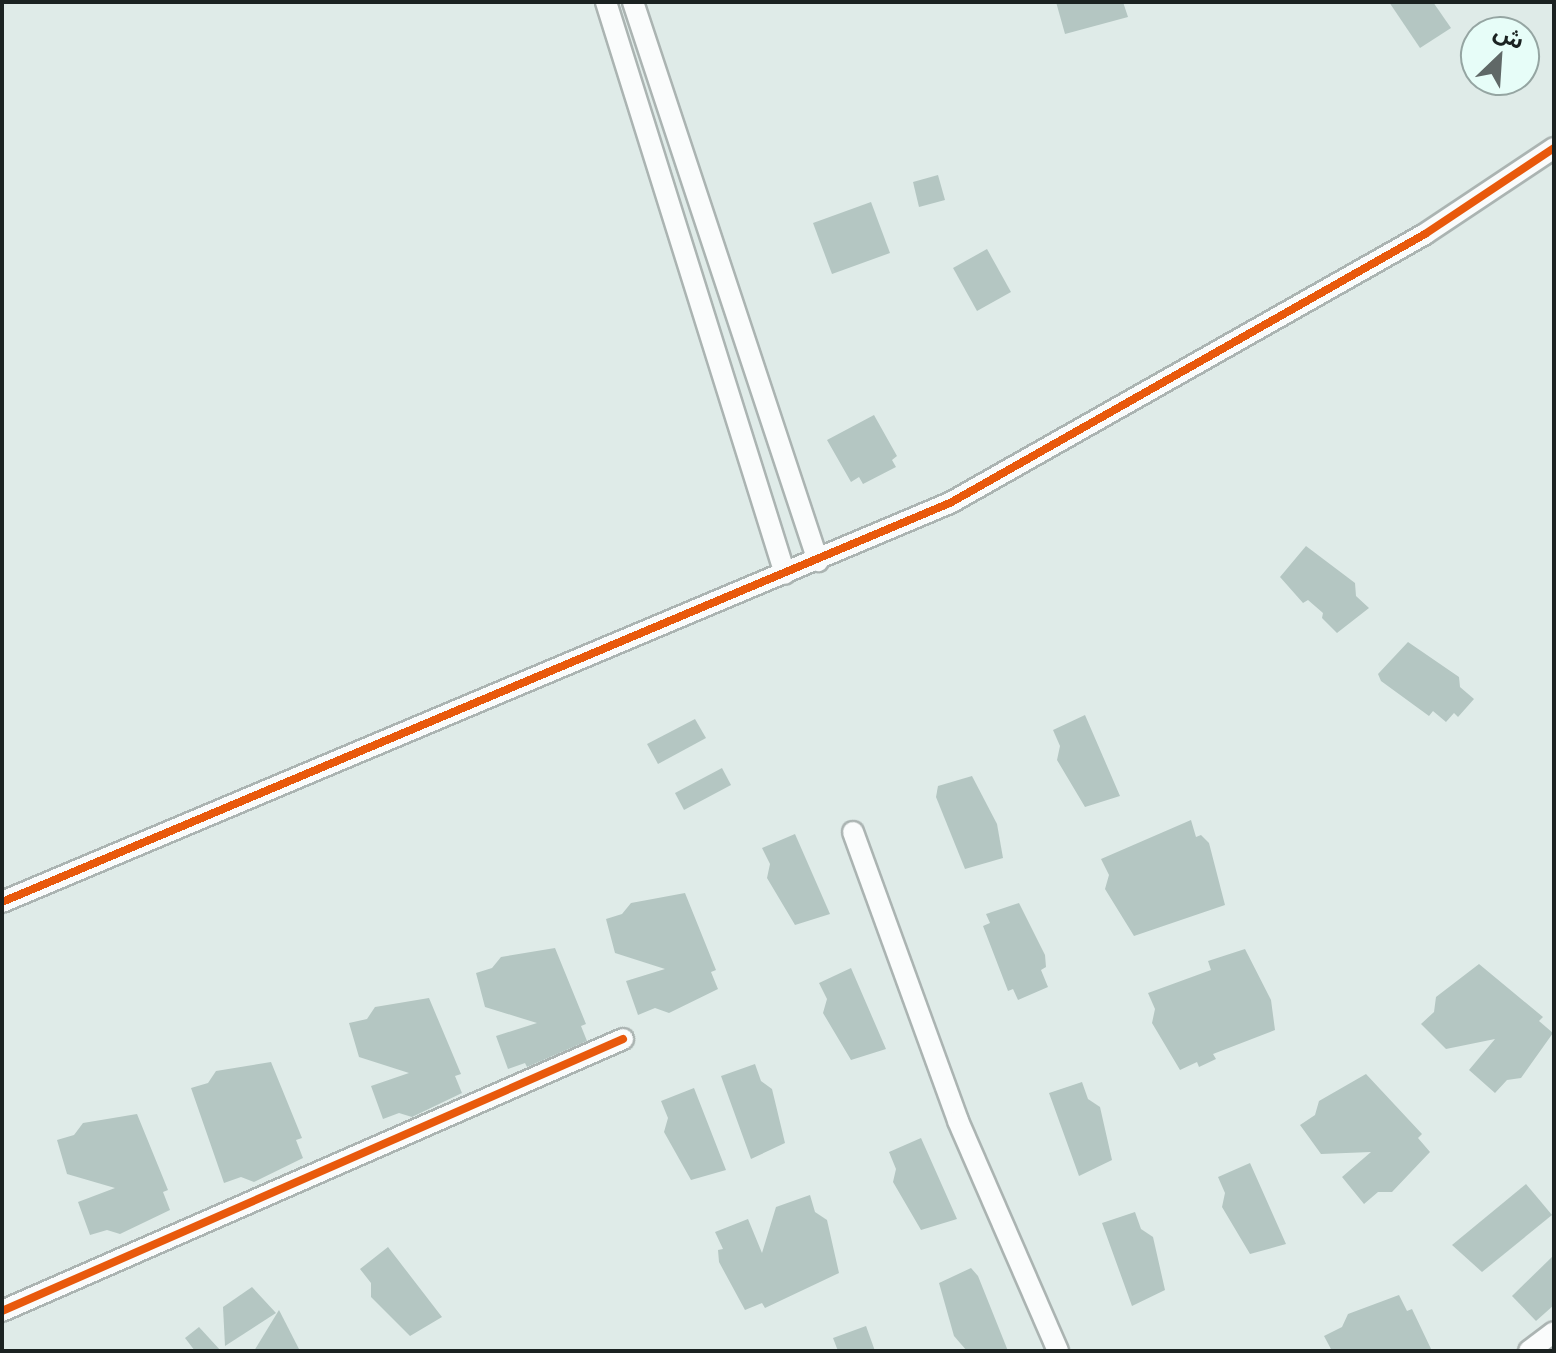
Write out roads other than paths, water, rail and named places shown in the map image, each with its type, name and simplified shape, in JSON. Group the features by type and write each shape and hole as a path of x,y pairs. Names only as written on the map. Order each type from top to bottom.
{"street":[{"path":"606,2 785,574"},
{"path":"633,2 818,561"},
{"path":"2,902 950,503 1425,234 1554,148"},
{"path":"853,832 958,1121 1058,1351"},
{"path":"2,1311 623,1039"},
{"path":"1529,1351 1554,1332"}]}
